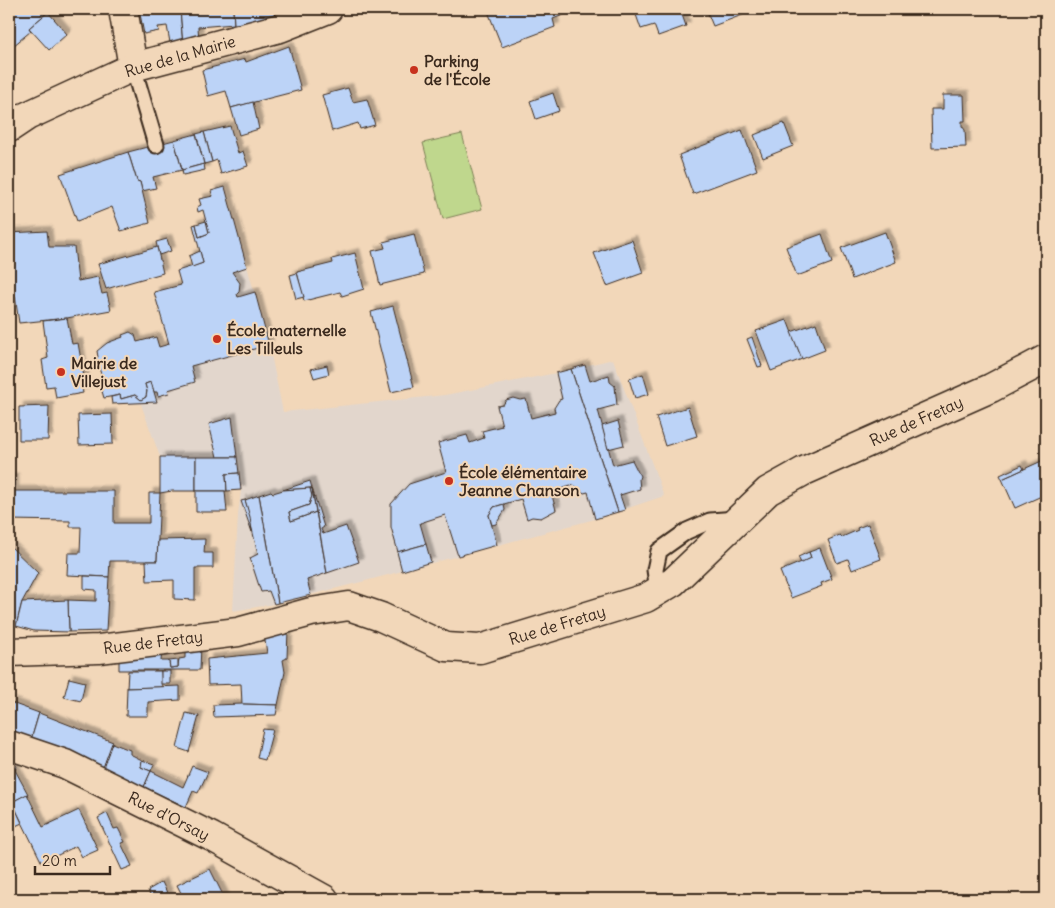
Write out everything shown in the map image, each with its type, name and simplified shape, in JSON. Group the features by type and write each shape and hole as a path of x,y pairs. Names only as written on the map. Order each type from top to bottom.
{"street":[{"path":"123,9 133,67"},
{"name":"Rue de la Mairie","path":"9,128 27,116 133,67 280,28 328,9"},
{"name":"Rue de Fretay","path":"9,652 99,649 229,633 312,612 349,606 381,617 446,647 480,648 646,598 673,582 768,491 804,471 991,388 1046,359"},
{"name":"Rue d'Orsay","path":"9,745 65,764 212,837 324,899"}],"lane":[{"path":"133,67 156,145"}],"shaded area":[{"name":"École élémentaire Jeanne Chanson","path":"225,187 269,345 283,412 445,395 556,373 613,359 664,496 595,519 369,580 274,604 233,611 241,490 172,491 160,493 160,457 141,404 112,404 111,397 104,398 99,381 103,379 95,358 98,357 97,351 103,345 111,340 123,338 122,335 130,332 135,335 137,342 156,337 159,347 168,344 154,292 181,285 177,271 192,267 189,256 200,251 193,225 206,221 203,211 198,212 201,205 199,199 212,196 211,191"}],"green space":[{"path":"462,134 482,209 443,219 423,143"}],"building":[{"path":"9,9 46,9 48,12 29,28 31,31 13,46 9,41"},
{"path":"139,9 180,9 183,45 171,48 167,26 158,27 159,31 144,34"},
{"path":"180,9 233,9 234,24 198,27 199,41 183,45"},
{"path":"233,9 296,9 263,21 234,24"},
{"path":"487,9 578,9 553,19 555,27 502,47"},
{"path":"634,9 680,9 686,26 658,36 654,25 641,29"},
{"path":"706,9 752,9 753,11 713,26"},
{"path":"48,12 67,34 49,50 29,28"},
{"path":"289,46 301,90 231,108 226,91 208,96 202,70 245,59 246,62"},
{"path":"348,88 353,102 367,99 375,125 360,129 358,123 332,131 322,95"},
{"path":"553,93 559,111 536,119 530,101"},
{"path":"943,95 964,95 965,121 962,121 962,126 965,130 966,147 932,148 931,109 943,109"},
{"path":"253,102 259,129 239,135 231,108"},
{"path":"784,123 793,146 763,158 754,135"},
{"path":"230,126 238,153 243,151 248,166 221,174 217,160 212,162 204,132"},
{"path":"742,130 757,170 693,194 679,155"},
{"path":"204,132 212,162 204,164 196,134"},
{"path":"196,134 204,164 182,170 174,140"},
{"path":"174,140 182,170 153,177 156,188 142,191 128,152"},
{"path":"128,152 137,181 140,182 150,223 121,231 112,207 77,221 60,174"},
{"path":"204,164 205,170 183,175 182,170"},
{"path":"225,187 247,267 232,272 240,283 237,294 238,297 255,292 269,345 191,366 195,382 168,390 169,393 158,396 157,392 154,392 151,382 145,384 146,397 141,400 135,395 121,399 120,395 104,398 99,381 103,379 95,358 98,357 97,351 107,343 130,332 135,335 137,342 156,337 159,347 169,344 154,292 181,285 177,271 203,263 193,225 196,224 199,237 209,233 203,210 198,212 197,207 201,205 199,199 213,196 211,191"},
{"path":"206,221 209,233 199,237 196,224"},
{"path":"47,231 49,247 74,247 78,281 98,277 102,294 107,293 111,310 67,318 19,323 15,296 9,297 9,233"},
{"path":"885,232 896,262 852,279 841,248"},
{"path":"414,234 424,274 380,285 372,251 385,248 383,242"},
{"path":"822,234 832,263 797,276 786,247"},
{"path":"167,239 171,251 159,255 156,242"},
{"path":"632,240 643,273 607,286 594,253"},
{"path":"157,247 163,273 106,289 98,264"},
{"path":"200,251 203,263 192,267 189,256"},
{"path":"355,253 364,289 342,296 340,292 304,301 297,272 333,263 332,259"},
{"path":"297,273 304,297 296,299 290,275"},
{"path":"393,306 414,387 391,392 371,312"},
{"path":"67,318 72,344 78,343 85,383 81,383 83,393 56,398 54,386 46,387 42,360 48,358 43,321"},
{"path":"787,320 802,359 771,371 756,331"},
{"path":"816,323 825,350 802,359 791,332"},
{"path":"752,337 762,366 758,367 747,339"},
{"path":"327,365 329,374 314,378 311,369"},
{"path":"585,365 590,381 609,375 610,382 615,386 617,405 598,410 613,465 632,460 640,476 640,489 620,495 625,510 618,512 571,369"},
{"path":"571,369 618,512 595,519 588,492 584,493 574,485 551,492 556,510 541,518 532,517 527,519 521,499 494,507 489,515 497,545 458,556 445,515 420,523 426,544 398,552 391,527 391,504 409,484 446,472 438,443 467,435 470,443 484,438 482,431 502,426 497,406 503,405 506,400 513,398 526,399 531,418 555,412 554,408 559,400 562,399 556,373"},
{"path":"643,374 649,394 635,398 629,379"},
{"path":"151,382 157,402 112,404 111,397 120,395 121,399 135,395 141,400 146,397 145,384"},
{"path":"49,406 48,440 19,440 19,407"},
{"path":"688,407 697,436 665,446 656,417"},
{"path":"112,414 113,444 79,445 78,415"},
{"path":"232,417 237,457 217,457 209,424"},
{"path":"618,421 624,445 608,449 602,426"},
{"path":"160,457 196,457 196,491 160,493"},
{"path":"196,457 237,457 239,473 226,474 227,491 196,491"},
{"path":"1046,459 1046,494 1015,508 1002,479"},
{"path":"1022,465 1024,469 1002,479 1000,475"},
{"path":"239,473 241,490 227,491 226,474"},
{"path":"9,478 14,478 14,491 114,491 114,523 149,523 149,493 160,493 157,561 110,561 109,577 67,575 68,553 80,553 81,527 70,527 70,521 9,520"},
{"path":"310,481 312,488 283,490"},
{"path":"310,488 312,496 309,505 289,512 291,521 316,512 327,573 307,580 311,595 278,603 259,495 271,491 273,493 283,490"},
{"path":"310,488 312,488 316,512 291,521 289,512 309,505 312,496"},
{"path":"312,488 324,527 321,529 323,534 346,526 359,562 327,573"},
{"path":"196,491 225,491 227,512 196,512"},
{"path":"259,495 278,603 274,604 269,591 261,592 250,558 258,554 245,500"},
{"path":"245,500 250,517 252,532 241,501"},
{"path":"504,504 505,510 496,524 492,525 489,515 494,507"},
{"path":"868,524 881,559 852,570 848,559 837,563 828,540 840,535 842,537"},
{"path":"205,539 204,553 213,553 213,568 195,568 195,600 174,599 174,580 147,581 146,561 157,561 158,540"},
{"path":"426,544 431,562 402,571 397,552"},
{"path":"9,545 38,573 22,602 16,626 9,624"},
{"path":"820,548 832,579 821,583 822,586 791,598 780,571 811,558 809,552"},
{"path":"809,552 811,558 801,563 798,557"},
{"path":"84,576 109,577 106,631 69,632 68,600 96,601 96,590 84,589"},
{"path":"68,600 69,632 34,631 16,626 22,602"},
{"path":"288,630 287,658 283,660 285,672 278,705 242,704 241,684 208,685 207,659 267,653 264,635"},
{"path":"201,646 200,670 119,670 119,658 162,651 161,661 169,661 170,668 178,667 179,659 185,658 185,648"},
{"path":"178,660 178,667 170,668 169,661"},
{"path":"128,671 161,671 162,687 127,688"},
{"path":"161,671 170,671 170,684 161,684"},
{"path":"69,678 85,682 81,701 64,697"},
{"path":"180,686 180,700 148,702 148,716 126,716 127,688"},
{"path":"9,702 39,713 31,740 9,732"},
{"path":"213,705 278,705 276,715 214,717"},
{"path":"39,713 113,742 103,768 31,740"},
{"path":"186,713 199,716 189,752 177,748"},
{"path":"263,729 273,730 265,760 257,758"},
{"path":"112,743 130,750 130,754 142,760 141,767 151,771 144,787 103,768"},
{"path":"142,760 154,764 151,771 141,767"},
{"path":"9,763 17,766 15,770 28,794 12,802 9,795"},
{"path":"192,766 208,772 198,793 193,791 186,807 144,787 151,771 183,787"},
{"path":"27,794 43,827 79,810 98,850 82,857 76,846 42,863 12,802"},
{"path":"9,795 22,823 9,829"},
{"path":"107,813 114,829 118,828 125,842 121,843 132,866 122,870 98,818"},
{"path":"210,869 225,899 184,899 177,885"},
{"path":"162,882 170,899 145,899 150,895 148,890"}],"place":[{"name":"Parking de l'École","path":"414,70"},
{"name":"École maternelle Les Tilleuls","path":"217,339"},
{"name":"Mairie de Villejust","path":"61,372"},
{"name":"École élémentaire Jeanne Chanson","path":"449,481"}]}
